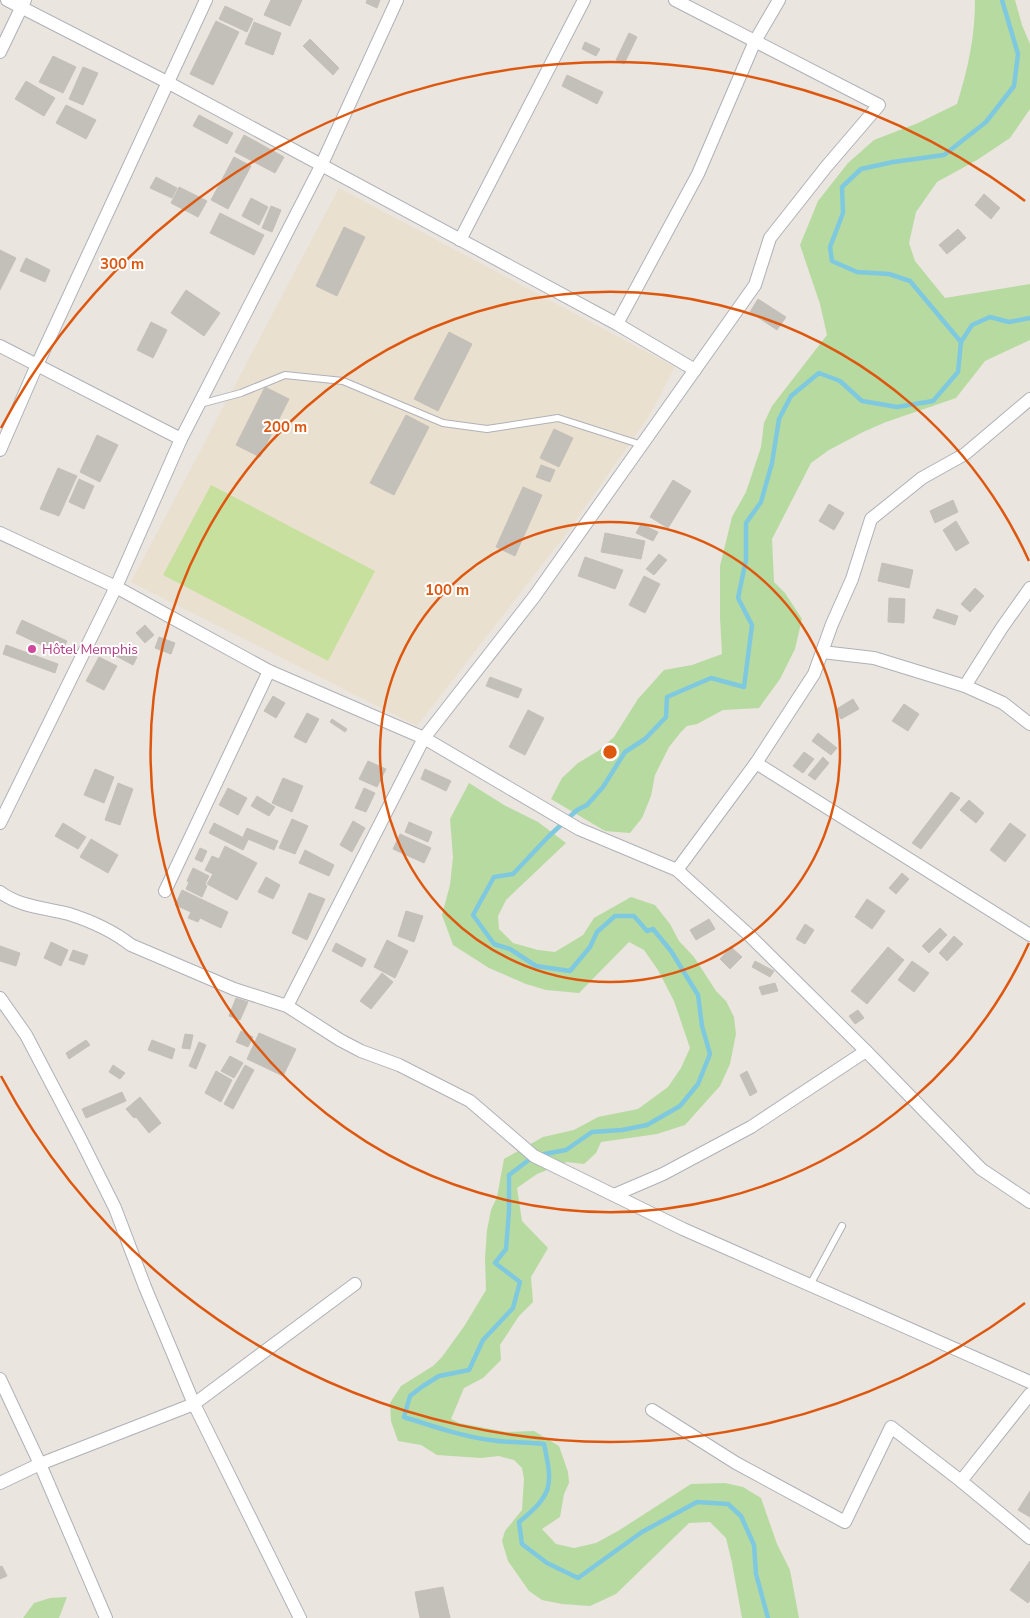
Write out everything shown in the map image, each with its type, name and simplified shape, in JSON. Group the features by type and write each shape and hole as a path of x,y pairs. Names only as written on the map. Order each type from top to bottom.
{"street":[{"path":"7,0 23,3 321,166 617,324 695,370"},
{"path":"0,450 206,0"},
{"path":"0,823 116,587 181,438 321,166 397,0"},
{"path":"460,240 584,0"},
{"path":"287,1006 424,738 534,596 755,285 770,238 826,167 879,105 675,0"},
{"path":"617,324 698,174 755,41 779,0"},
{"path":"0,52 23,3"},
{"path":"0,346 181,438"},
{"path":"677,870 756,763 814,674 852,579 871,519 922,478 965,454 1030,399"},
{"path":"0,533 116,587 269,670 424,738 578,829 677,870 749,935 982,1169 1030,1202"},
{"path":"964,686 1030,588"},
{"path":"822,652 874,658 964,686 1003,703 1030,724"},
{"path":"165,891 269,670"},
{"path":"756,763 1030,936"},
{"path":"0,892 7,898 44,910 69,914 92,923 118,935 131,945 234,989 287,1006 340,1040 361,1051 399,1065 470,1101 534,1156 683,1229 1030,1382"},
{"path":"0,998 26,1035 82,1140 115,1208 145,1287 194,1404 300,1618"},
{"path":"614,1195 663,1174 751,1127 866,1051"},
{"path":"0,1483 40,1464 194,1404 355,1284"},
{"path":"0,1379 40,1464 106,1618"},
{"path":"962,1481 1030,1394"},
{"path":"652,1410 736,1463 844,1522 891,1427 962,1481 1030,1538"}],"lane":[{"path":"198,405 241,393 284,375 343,381 443,423 486,429 558,418 642,445"},
{"path":"810,1285 842,1226"}],"shaded area":[{"path":"339,188 675,367 649,416 570,529 417,726 131,582"}],"green space":[{"path":"975,0 1015,0 1030,44 1030,109 1010,138 977,160 937,182 916,212 909,243 915,261 945,298 1030,284 1030,340 985,361 956,398 863,432 829,450 811,463 772,539 774,582 785,593 802,619 795,649 780,679 759,708 723,710 697,724 687,726 669,747 655,775 651,796 642,818 630,833 605,831 551,799 562,778 578,763 598,751 614,737 638,699 664,670 692,665 722,654 720,566 732,517 746,492 761,447 764,423 772,406 827,335 820,304 800,245 818,201 848,163 874,140 918,123 957,104 970,53 974,27"},
{"path":"211,485 375,571 328,661 163,575"},
{"path":"469,783 504,805 538,822 566,843 506,900 498,916 499,929 513,943 538,950 555,952 583,935 594,918 631,897 655,905 670,924 679,941 694,957 716,991 726,1001 734,1017 736,1034 730,1064 720,1086 685,1125 657,1134 601,1142 596,1153 584,1164 567,1162 537,1174 517,1188 522,1221 548,1248 531,1277 533,1302 519,1316 500,1345 501,1360 483,1378 464,1388 451,1419 459,1423 506,1432 534,1431 559,1446 568,1472 569,1483 564,1494 560,1517 542,1529 556,1544 574,1548 596,1543 691,1484 725,1483 743,1487 761,1498 777,1544 790,1570 799,1618 742,1618 726,1538 710,1522 689,1523 616,1594 590,1606 542,1600 529,1591 508,1561 502,1541 505,1531 522,1510 524,1479 522,1468 514,1460 499,1456 481,1458 437,1455 421,1445 398,1441 391,1421 390,1403 401,1386 433,1366 442,1357 465,1325 486,1290 485,1258 487,1230 491,1210 497,1197 504,1159 543,1137 574,1130 598,1117 638,1109 668,1087 681,1068 690,1048 674,1001 658,970 644,950 629,942 579,993 546,990 526,984 489,968 453,945 442,915 450,885 453,857 450,819"},
{"path":"67,1597 59,1618 23,1618 34,1603 50,1598"}],"building":[{"path":"271,0 302,0 290,26 264,15"},
{"path":"367,0 380,0 377,8 366,3"},
{"path":"225,6 253,19 247,32 219,19"},
{"path":"216,21 239,32 213,85 190,74"},
{"path":"254,22 281,33 273,55 245,44"},
{"path":"629,33 637,37 624,64 616,60"},
{"path":"310,39 339,68 333,75 303,46"},
{"path":"585,42 600,49 596,56 582,49"},
{"path":"53,56 76,67 63,93 39,82"},
{"path":"83,67 98,73 83,105 69,99"},
{"path":"567,75 603,92 597,104 562,86"},
{"path":"26,81 55,98 44,116 15,99"},
{"path":"66,105 96,120 86,139 56,123"},
{"path":"199,115 233,133 227,144 193,126"},
{"path":"244,135 284,157 275,173 235,152"},
{"path":"234,157 251,166 228,209 211,200"},
{"path":"156,177 177,188 172,198 150,188"},
{"path":"179,187 207,201 198,217 171,203"},
{"path":"984,194 1000,208 991,219 975,205"},
{"path":"251,198 268,207 259,225 242,216"},
{"path":"271,206 281,210 272,232 262,228"},
{"path":"220,213 264,235 254,255 210,233"},
{"path":"344,227 365,237 337,296 316,286"},
{"path":"958,229 966,238 947,254 939,245"},
{"path":"0,250 16,258 0,290"},
{"path":"26,258 50,270 45,282 20,271"},
{"path":"186,290 220,313 204,336 171,313"},
{"path":"758,299 786,317 777,330 750,312"},
{"path":"151,322 167,330 153,358 137,350"},
{"path":"449,332 472,344 438,411 414,399"},
{"path":"265,387 289,399 260,457 236,445"},
{"path":"406,415 429,427 394,495 370,483"},
{"path":"554,429 573,438 559,467 540,458"},
{"path":"97,435 118,445 100,482 80,472"},
{"path":"541,465 555,470 550,482 536,477"},
{"path":"58,468 77,476 59,516 40,509"},
{"path":"79,479 94,486 84,509 69,502"},
{"path":"673,480 691,491 668,528 650,517"},
{"path":"523,487 542,495 515,556 496,547"},
{"path":"953,500 958,512 935,523 930,511"},
{"path":"829,504 844,513 834,530 819,521"},
{"path":"956,521 969,543 956,551 943,530"},
{"path":"641,524 658,532 653,541 636,533"},
{"path":"605,533 645,541 641,559 601,552"},
{"path":"659,554 667,560 654,575 646,569"},
{"path":"585,557 623,570 615,589 578,576"},
{"path":"882,563 913,570 909,588 878,581"},
{"path":"644,576 660,584 645,613 629,605"},
{"path":"975,588 984,596 970,612 961,604"},
{"path":"889,598 905,599 904,623 888,622"},
{"path":"937,609 958,616 955,625 933,618"},
{"path":"22,620 67,641 61,654 16,633"},
{"path":"145,625 154,635 145,643 136,633"},
{"path":"159,637 175,643 171,654 155,648"},
{"path":"6,645 58,664 55,673 3,654"},
{"path":"119,648 137,657 133,665 116,656"},
{"path":"99,657 117,666 104,690 86,681"},
{"path":"490,677 522,689 518,698 486,686"},
{"path":"273,696 285,703 276,718 264,711"},
{"path":"853,699 859,709 841,719 835,710"},
{"path":"904,704 919,714 908,731 892,721"},
{"path":"528,710 544,718 525,755 509,747"},
{"path":"307,713 319,719 306,743 294,737"},
{"path":"332,719 347,729 345,732 330,722"},
{"path":"818,733 837,748 831,755 812,741"},
{"path":"804,752 814,759 803,773 793,766"},
{"path":"823,757 829,763 815,780 808,775"},
{"path":"368,761 386,769 377,787 359,779"},
{"path":"95,769 114,777 104,803 84,795"},
{"path":"425,769 451,781 446,791 421,779"},
{"path":"283,778 303,786 292,812 272,803"},
{"path":"118,783 133,789 120,825 105,820"},
{"path":"228,788 247,798 238,815 219,805"},
{"path":"364,788 375,793 366,812 355,808"},
{"path":"951,792 960,798 921,849 912,843"},
{"path":"257,796 275,807 269,816 251,806"},
{"path":"969,800 984,813 976,823 960,810"},
{"path":"292,819 308,826 295,854 279,848"},
{"path":"353,821 365,828 352,852 340,845"},
{"path":"409,822 432,832 428,842 405,832"},
{"path":"63,823 86,837 78,849 55,836"},
{"path":"214,823 248,840 243,850 209,833"},
{"path":"1010,823 1026,835 1005,862 990,850"},
{"path":"247,828 278,841 274,850 243,837"},
{"path":"400,834 431,848 424,863 393,849"},
{"path":"91,839 118,855 108,873 80,857"},
{"path":"225,846 257,863 237,900 207,884 213,874 205,870 212,856 219,859"},
{"path":"200,848 207,851 202,862 195,859"},
{"path":"305,850 334,865 329,876 299,863"},
{"path":"193,868 209,876 202,897 186,889 189,882 187,881"},
{"path":"902,873 909,879 896,894 889,888"},
{"path":"266,877 280,885 273,899 258,892"},
{"path":"182,890 228,912 221,928 200,918 198,922 188,918 191,912 175,905"},
{"path":"309,893 325,899 307,940 292,933"},
{"path":"867,899 885,911 872,929 855,917"},
{"path":"406,911 423,916 414,942 398,936"},
{"path":"709,919 715,929 696,940 690,930"},
{"path":"805,924 814,930 805,944 796,939"},
{"path":"940,928 947,935 929,953 922,946"},
{"path":"954,936 963,944 947,961 939,953"},
{"path":"387,940 408,951 395,978 374,967"},
{"path":"51,942 68,950 61,966 44,958"},
{"path":"336,943 366,959 362,967 332,951"},
{"path":"0,946 20,953 16,966 0,961"},
{"path":"731,947 742,957 730,969 720,959"},
{"path":"888,947 904,960 867,1004 851,991"},
{"path":"73,950 88,955 84,965 69,960"},
{"path":"755,961 774,971 770,977 752,967"},
{"path":"912,961 929,973 914,992 898,980"},
{"path":"382,973 393,982 371,1009 360,1001"},
{"path":"775,983 778,991 762,995 759,987"},
{"path":"236,998 248,1002 240,1020 229,1016"},
{"path":"858,1010 864,1018 855,1024 849,1016"},
{"path":"241,1031 253,1037 248,1047 236,1042"},
{"path":"259,1033 296,1049 283,1076 247,1059"},
{"path":"185,1034 193,1035 190,1049 182,1048"},
{"path":"86,1040 90,1045 69,1059 66,1053"},
{"path":"152,1040 175,1049 172,1059 148,1050"},
{"path":"199,1042 206,1045 196,1069 189,1066"},
{"path":"230,1056 243,1063 234,1078 221,1071"},
{"path":"113,1065 125,1073 120,1079 109,1072"},
{"path":"245,1065 254,1070 233,1109 224,1104"},
{"path":"216,1071 232,1080 221,1102 205,1093"},
{"path":"747,1071 757,1092 750,1096 740,1075"},
{"path":"122,1092 126,1101 86,1118 82,1109"},
{"path":"140,1097 161,1123 149,1133 136,1117 134,1118 126,1109"},
{"path":"1030,1491 1030,1517 1018,1510"},
{"path":"1030,1561 1030,1600 1028,1603 1010,1590"},
{"path":"2,1566 7,1576 0,1579 0,1567"},
{"path":"443,1587 450,1618 420,1618 415,1592"}],"waterway":[{"path":"768,1618 756,1574 754,1545 741,1516 728,1504 697,1502 642,1532 578,1578 547,1563 522,1544 519,1522 539,1504 548,1488 549,1470 544,1444 504,1442 479,1438 404,1417 410,1396 423,1386 439,1376 469,1370 483,1340 513,1308 520,1282 495,1263 506,1249 509,1175 534,1156 566,1150 592,1132 622,1130 647,1125 680,1106 698,1084 710,1054 702,1026 698,995 671,951 653,929 647,931 634,916 615,916 597,932 590,947 570,971 536,966 510,949 494,944 473,915 494,877 513,874 548,837 577,810 587,805 603,787 625,752 645,739 666,717 667,697 711,678 744,687 752,625 738,598 746,560 746,523 761,502 772,463 779,419 791,396 819,373 840,381 862,401 897,407 933,401 958,372 961,342 910,281 889,274 857,272 832,261 830,247 843,213 842,187 861,169 893,162 944,155 986,122 1014,86 1018,54 1002,0"},
{"path":"961,342 972,325 990,317 1009,322 1030,318"}],"place":[{"name":"Hôtel Memphis","path":"32,649"}]}
